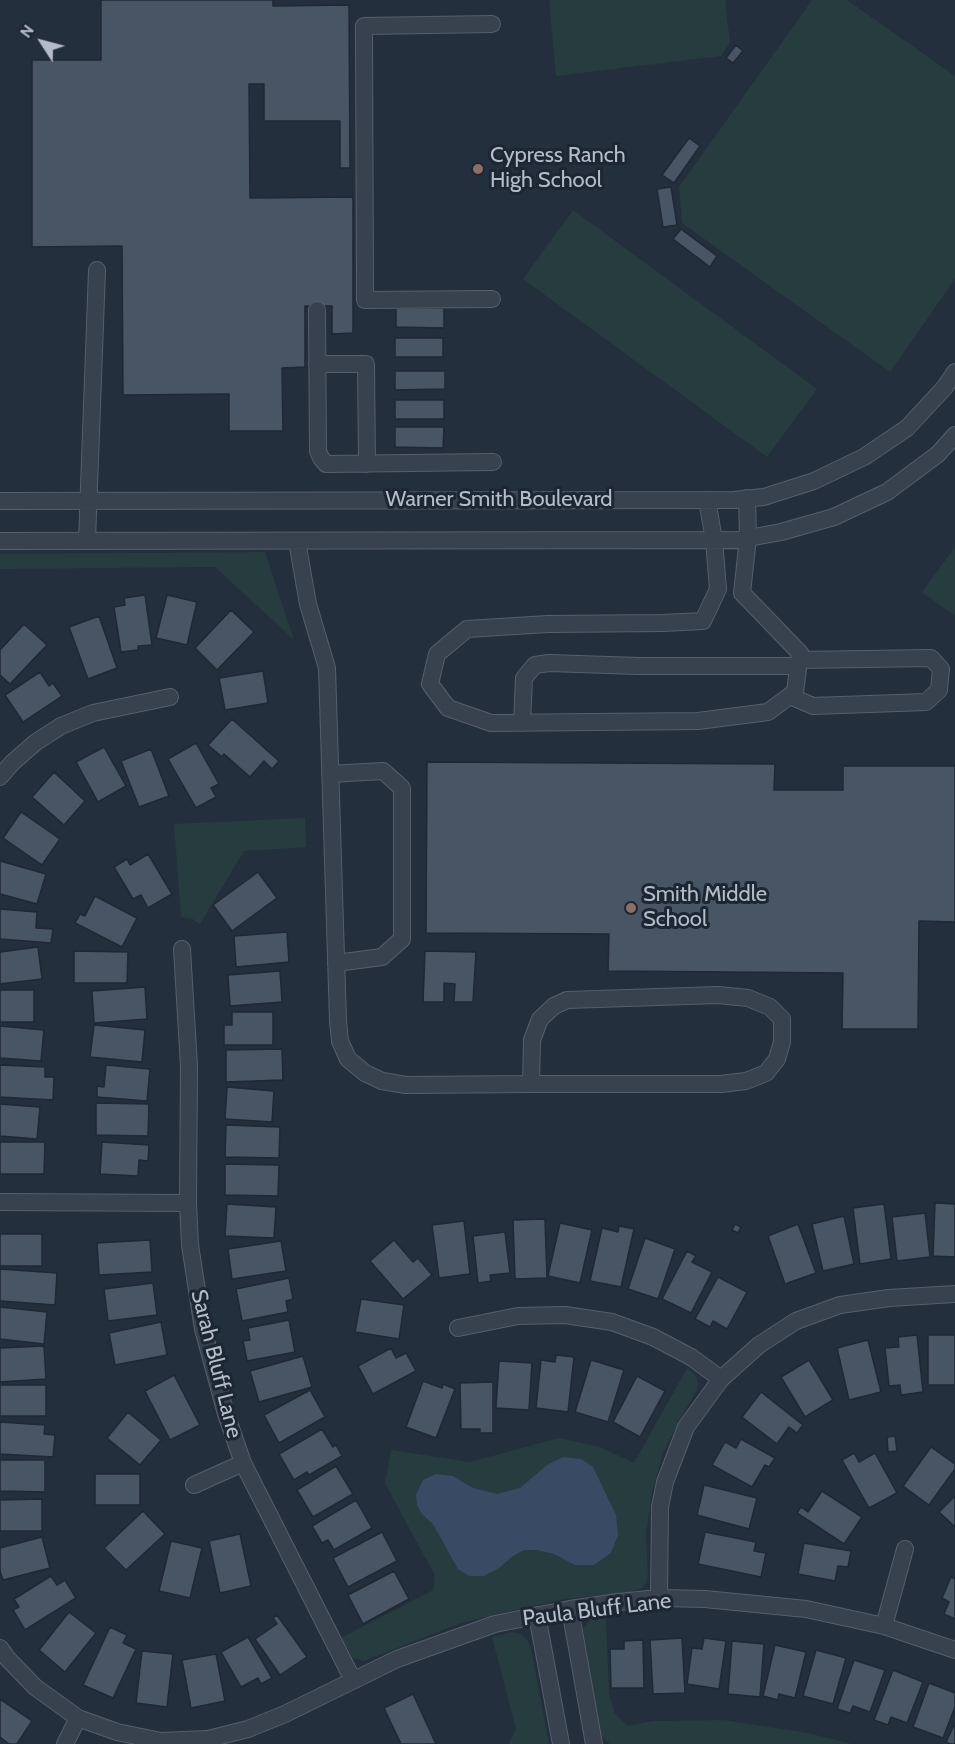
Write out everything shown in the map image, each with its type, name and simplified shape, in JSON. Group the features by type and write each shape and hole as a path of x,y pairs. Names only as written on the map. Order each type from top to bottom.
{"street":[{"path":"492,24 364,26 366,300 492,299"},
{"path":"87,541 97,270"},
{"path":"317,310 318,451 321,459 327,465 493,462"},
{"path":"317,364 366,364 367,464"},
{"name":"Warner Smith Boulevard","path":"0,501 707,500 764,497 814,481 864,457 907,428 945,387 955,372"},
{"name":"Warner Smith Boulevard","path":"0,541 714,540 748,538 781,532 834,517 887,492 938,454 955,435"},
{"path":"707,500 714,540 718,589 704,621 548,624 467,629 437,654 430,684 448,708 491,723 698,721 768,712 795,692 800,653 742,593 748,538 747,498"},
{"path":"297,541 308,604 327,668 340,1041 348,1059 365,1073 382,1081 406,1084 531,1084 721,1084 746,1081 766,1073 777,1059 782,1042 782,1019 770,1006 748,998 718,995 567,1000 554,1006 540,1019 532,1040 531,1084"},
{"path":"522,723 524,678 535,665 549,663 638,666 931,658 941,669 939,690 926,702 813,706 790,696"},
{"path":"0,777 36,742 61,726 93,712 170,697"},
{"path":"0,750 12,763"},
{"path":"330,774 383,771 402,789 402,939 382,957 336,963"},
{"name":"Sarah Bluff Lane","path":"182,949 189,1066 190,1245 202,1329 226,1414 243,1463 352,1680"},
{"path":"0,1202 188,1203"},
{"path":"659,1598 660,1508 665,1482 686,1427 721,1379 759,1345 796,1321 840,1305 889,1298 955,1294"},
{"path":"458,1328 518,1316 565,1315 612,1322 653,1337 691,1357 721,1379"},
{"path":"194,1485 243,1463"},
{"path":"884,1626 905,1549"},
{"name":"Paula Bluff Lane","path":"0,1648 35,1687 78,1718 117,1732 161,1741 208,1739 248,1729 285,1714 397,1659 495,1624 570,1609 659,1598 757,1603 806,1609 884,1626 955,1650"},
{"path":"570,1609 594,1744"},
{"path":"537,1615 561,1744"},
{"path":"65,1744 78,1718"}],"green space":[{"path":"549,0 725,0 730,42 721,56 556,76"},
{"path":"812,0 847,0 955,76 955,279 890,372 682,223 679,187"},
{"path":"573,210 817,389 767,457 523,279"},
{"path":"955,547 955,616 922,592"},
{"path":"265,552 294,640 215,567 0,569 0,554"},
{"path":"305,818 306,847 244,851 200,924 191,918 181,917 174,824"},
{"path":"687,1368 698,1381 697,1390 663,1453 652,1492 646,1535 647,1582 640,1589 565,1599 515,1610 461,1623 364,1661 353,1658 341,1638 433,1590 435,1576 385,1483 391,1450 470,1462 559,1438 600,1447 634,1463"},
{"path":"606,1614 609,1695 615,1714 628,1726 653,1721 723,1720 808,1733 852,1744 610,1744 602,1737 599,1727 583,1629 591,1618"},
{"path":"512,1632 521,1634 527,1639 531,1648 549,1744 509,1744 516,1729 492,1637"}],"water":[{"path":"563,1457 581,1459 593,1467 616,1515 618,1535 611,1553 594,1565 575,1565 554,1554 524,1550 484,1576 469,1576 458,1569 433,1524 422,1514 417,1505 416,1495 423,1480 436,1474 453,1476 473,1488 497,1494 520,1488 547,1465"}],"building":[{"path":"101,0 273,0 273,6 349,5 350,168 340,168 340,121 264,121 264,84 249,84 250,198 353,197 353,333 332,334 332,306 305,306 305,367 282,368 283,431 229,431 229,394 123,395 122,246 32,247 32,60 101,60"},
{"path":"736,45 743,51 733,63 726,58"},
{"path":"689,138 700,146 674,183 662,175"},
{"path":"671,187 677,225 663,227 657,189"},
{"path":"681,229 717,256 710,267 673,239"},
{"path":"396,308 444,308 444,328 396,327"},
{"path":"395,338 443,338 443,357 395,357"},
{"path":"395,371 445,371 445,389 395,390"},
{"path":"395,400 444,400 444,419 395,419"},
{"path":"395,427 444,427 443,448 395,447"},
{"path":"145,595 152,645 138,646 138,650 121,652 114,607 125,605 124,598"},
{"path":"167,595 197,602 187,645 156,638"},
{"path":"231,610 254,632 217,670 195,648"},
{"path":"99,616 117,668 88,679 69,627"},
{"path":"24,624 47,645 10,684 0,675 0,650"},
{"path":"263,671 268,703 225,710 219,678"},
{"path":"40,672 49,686 53,683 62,696 23,722 5,695"},
{"path":"232,719 279,761 272,769 264,761 250,777 224,754 222,757 208,745"},
{"path":"196,743 219,784 211,788 216,797 196,808 168,759"},
{"path":"104,747 126,786 98,802 76,762"},
{"path":"151,749 169,796 139,807 121,761"},
{"path":"427,762 775,764 774,790 843,790 843,766 955,766 955,922 919,921 918,1029 842,1029 843,973 608,971 609,934 426,933"},
{"path":"54,772 85,801 64,825 32,797"},
{"path":"21,812 60,839 42,865 3,838"},
{"path":"148,854 172,894 148,908 141,895 133,899 114,867 127,859 130,865"},
{"path":"0,861 46,874 37,904 0,894"},
{"path":"258,872 277,898 232,931 213,905"},
{"path":"95,896 137,918 122,947 75,923 80,914 85,916"},
{"path":"0,909 37,912 36,928 53,929 51,943 0,939"},
{"path":"287,932 289,962 236,967 234,936"},
{"path":"38,947 42,979 0,984 0,952"},
{"path":"74,951 128,952 127,983 74,983"},
{"path":"425,951 476,952 473,1002 454,1002 455,984 444,983 444,1002 423,1002"},
{"path":"280,971 282,1002 230,1006 228,975"},
{"path":"145,987 147,1019 94,1023 92,991"},
{"path":"0,990 34,990 34,1022 0,1022"},
{"path":"232,1012 273,1012 273,1045 224,1045 224,1025 232,1025"},
{"path":"94,1025 145,1030 142,1062 90,1057"},
{"path":"0,1026 44,1030 41,1061 0,1058"},
{"path":"282,1049 283,1080 226,1082 226,1050"},
{"path":"0,1065 45,1067 45,1077 54,1077 53,1100 0,1097"},
{"path":"106,1065 150,1069 147,1101 97,1097 97,1086 104,1087"},
{"path":"227,1087 274,1091 272,1122 225,1119"},
{"path":"96,1103 149,1104 148,1136 96,1135"},
{"path":"0,1104 40,1107 37,1139 0,1136"},
{"path":"226,1125 280,1127 279,1158 225,1157"},
{"path":"0,1142 45,1142 44,1174 0,1174"},
{"path":"102,1142 149,1145 148,1161 139,1160 138,1176 100,1174"},
{"path":"225,1164 279,1165 278,1196 225,1195"},
{"path":"935,1203 955,1204 955,1257 933,1256"},
{"path":"227,1204 276,1207 274,1238 225,1236"},
{"path":"884,1204 891,1259 860,1264 853,1208"},
{"path":"925,1213 930,1257 897,1261 892,1217"},
{"path":"844,1216 854,1264 823,1271 812,1224"},
{"path":"545,1219 547,1278 515,1279 513,1220"},
{"path":"464,1221 470,1274 439,1278 432,1225"},
{"path":"560,1223 592,1230 580,1283 548,1276"},
{"path":"735,1224 741,1227 738,1233 732,1230"},
{"path":"798,1224 816,1273 785,1284 768,1236"},
{"path":"619,1226 634,1229 621,1287 590,1281 602,1228 618,1232"},
{"path":"505,1232 510,1273 490,1275 491,1281 478,1283 473,1236"},
{"path":"0,1234 42,1234 42,1266 0,1266"},
{"path":"645,1238 675,1249 658,1299 628,1289"},
{"path":"150,1240 152,1272 99,1275 97,1243"},
{"path":"394,1240 413,1262 418,1258 432,1275 403,1299 370,1261"},
{"path":"281,1241 286,1271 232,1279 228,1249"},
{"path":"687,1251 696,1256 692,1262 712,1272 691,1313 662,1299"},
{"path":"0,1269 57,1273 55,1305 0,1301"},
{"path":"718,1277 747,1292 727,1329 713,1321 710,1327 695,1319"},
{"path":"289,1278 293,1299 286,1301 288,1312 242,1321 236,1289"},
{"path":"153,1283 157,1315 108,1321 104,1289"},
{"path":"361,1299 404,1305 399,1339 355,1332"},
{"path":"0,1307 47,1312 44,1344 0,1339"},
{"path":"289,1320 295,1352 247,1361 243,1341 250,1340 248,1328"},
{"path":"161,1322 167,1355 115,1365 109,1333"},
{"path":"917,1335 923,1392 901,1395 900,1385 889,1386 885,1348 899,1347 898,1337"},
{"path":"928,1335 955,1335 955,1385 928,1385"},
{"path":"868,1340 881,1392 849,1400 837,1348"},
{"path":"44,1346 46,1379 0,1382 0,1348"},
{"path":"391,1348 396,1358 406,1353 416,1371 373,1394 358,1366"},
{"path":"556,1355 574,1357 568,1412 536,1408 541,1360 555,1362"},
{"path":"303,1356 312,1387 259,1402 250,1371"},
{"path":"591,1360 624,1370 608,1422 575,1412"},
{"path":"809,1360 833,1400 805,1417 781,1377"},
{"path":"499,1361 532,1363 529,1410 496,1408"},
{"path":"174,1375 200,1425 170,1440 145,1391"},
{"path":"637,1376 665,1391 640,1437 613,1422"},
{"path":"423,1381 442,1388 443,1384 455,1389 436,1438 406,1427"},
{"path":"493,1382 493,1433 480,1433 480,1429 461,1429 460,1383"},
{"path":"0,1385 46,1385 46,1416 0,1416"},
{"path":"310,1390 325,1417 279,1443 264,1415"},
{"path":"761,1392 803,1425 797,1433 789,1427 777,1444 742,1417"},
{"path":"128,1412 161,1440 140,1465 107,1438"},
{"path":"0,1422 45,1425 44,1434 55,1435 53,1457 0,1454"},
{"path":"322,1429 333,1447 336,1445 342,1456 309,1475 307,1472 294,1480 279,1454"},
{"path":"895,1436 897,1451 888,1452 887,1437"},
{"path":"741,1439 775,1458 769,1467 765,1465 752,1487 712,1465 725,1442 736,1448"},
{"path":"931,1447 955,1464 955,1469 929,1505 903,1486"},
{"path":"854,1453 859,1462 875,1453 897,1493 869,1508 842,1460"},
{"path":"0,1460 45,1460 45,1492 0,1491"},
{"path":"336,1466 353,1494 313,1517 297,1490"},
{"path":"95,1474 140,1474 140,1505 95,1505"},
{"path":"704,1485 757,1498 749,1529 697,1515"},
{"path":"822,1491 862,1517 844,1544 797,1513 801,1507 808,1512"},
{"path":"955,1496 955,1527 939,1512"},
{"path":"42,1499 42,1531 0,1531 0,1500"},
{"path":"356,1500 372,1528 334,1550 328,1540 322,1543 312,1526"},
{"path":"143,1511 165,1534 126,1570 104,1548"},
{"path":"382,1532 397,1561 348,1587 333,1558"},
{"path":"705,1532 756,1542 754,1551 766,1553 761,1577 698,1564"},
{"path":"240,1534 251,1586 220,1593 209,1541"},
{"path":"42,1537 50,1568 3,1580 0,1571 0,1548"},
{"path":"171,1541 202,1548 190,1598 159,1591"},
{"path":"804,1543 851,1551 848,1567 838,1566 835,1581 798,1574"},
{"path":"394,1571 409,1599 363,1624 348,1595"},
{"path":"51,1576 57,1585 65,1580 76,1598 25,1630 13,1610 19,1607 14,1599"},
{"path":"951,1577 955,1579 955,1619 944,1614 949,1602 942,1598"},
{"path":"69,1612 96,1633 65,1672 39,1650"},
{"path":"277,1615 307,1657 280,1675 255,1639 277,1624 273,1618"},
{"path":"110,1627 127,1635 123,1643 136,1649 113,1698 83,1685"},
{"path":"248,1637 272,1678 261,1684 258,1678 241,1687 221,1652"},
{"path":"682,1638 685,1693 653,1694 650,1640"},
{"path":"704,1638 726,1641 719,1689 687,1684 692,1648 702,1649"},
{"path":"643,1640 644,1688 611,1688 610,1649 624,1649 624,1641"},
{"path":"732,1641 764,1644 760,1697 728,1694"},
{"path":"775,1645 806,1652 795,1698 779,1694 778,1700 763,1696"},
{"path":"816,1650 846,1658 833,1704 803,1696"},
{"path":"142,1651 173,1654 167,1707 136,1703"},
{"path":"216,1654 225,1701 191,1708 182,1660"},
{"path":"854,1660 885,1670 870,1712 853,1706 850,1713 837,1709"},
{"path":"893,1670 923,1682 907,1723 891,1717 888,1725 874,1720"},
{"path":"929,1683 955,1693 955,1707 943,1738 913,1727"},
{"path":"413,1694 436,1744 401,1744 384,1708"},
{"path":"0,1699 32,1721 17,1744 9,1744 0,1737"},
{"path":"955,1723 955,1744 950,1744 946,1742"}],"place":[{"name":"Cypress Ranch High School","path":"478,169"},
{"name":"Smith Middle School","path":"631,908"}]}
